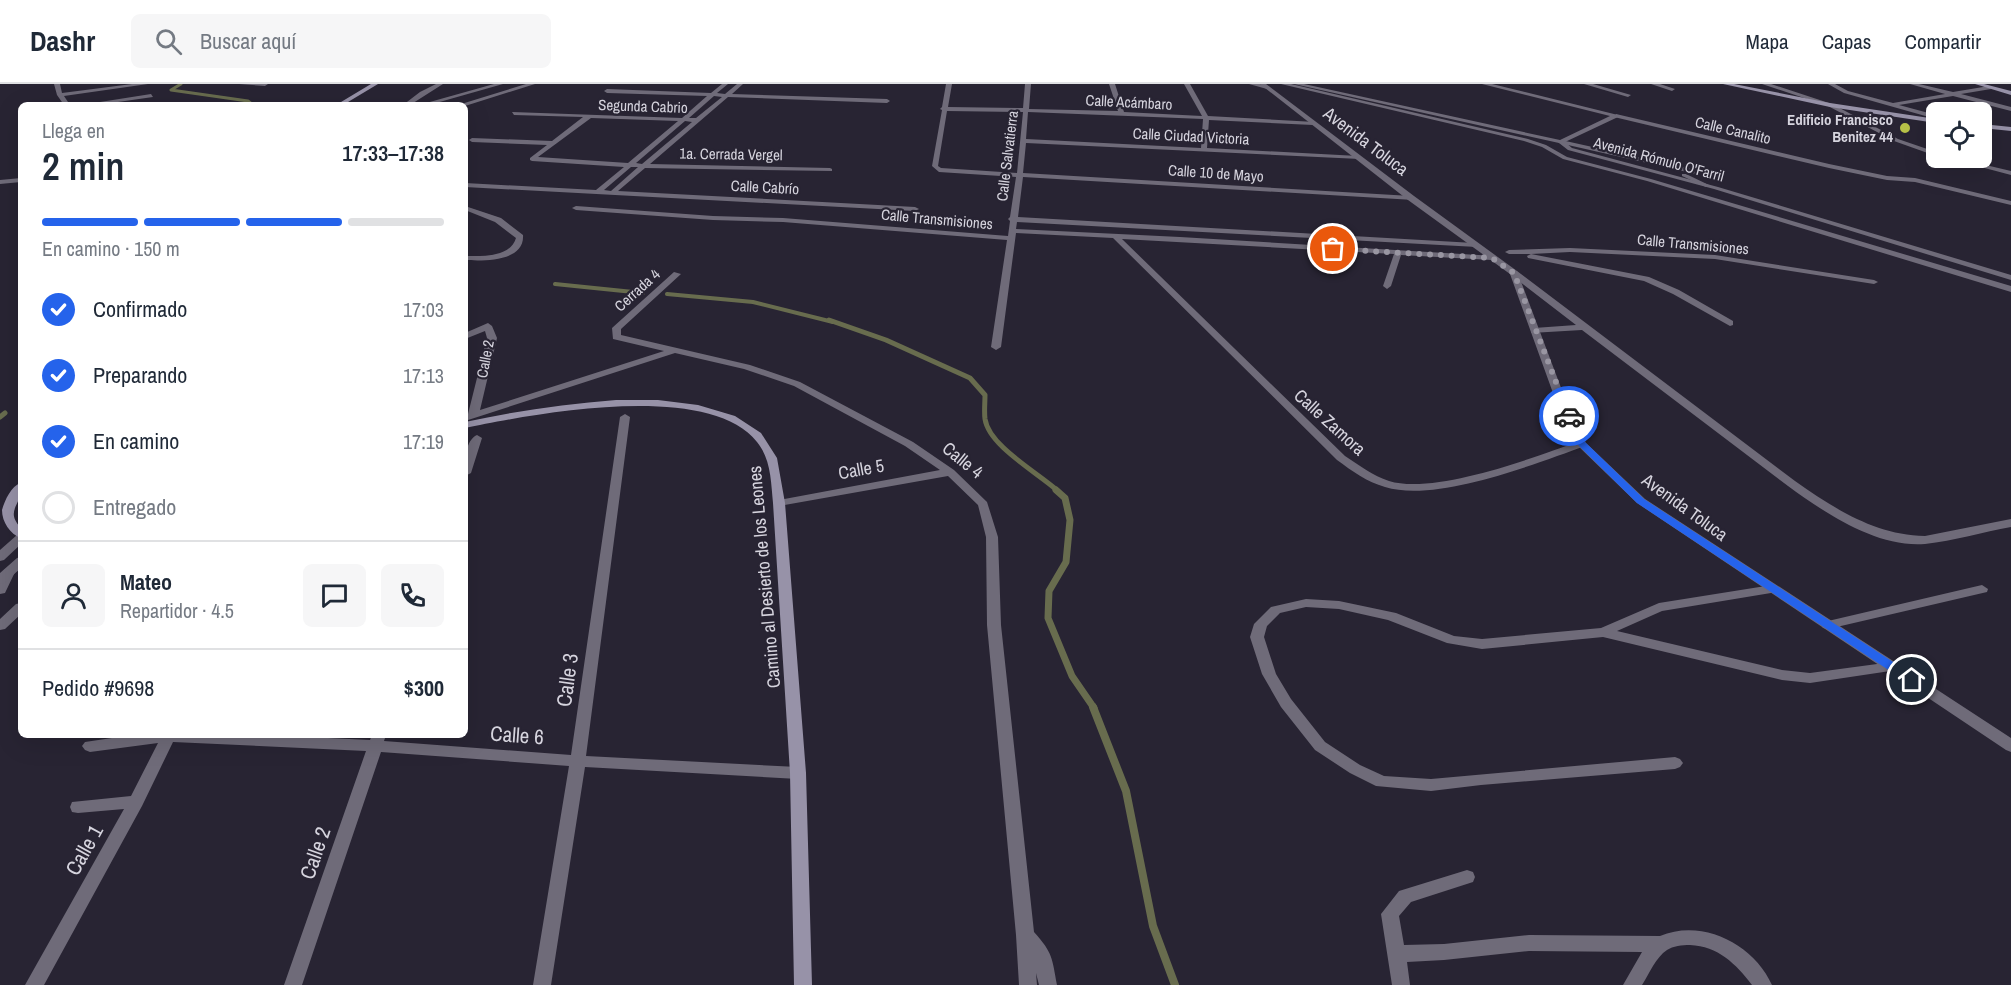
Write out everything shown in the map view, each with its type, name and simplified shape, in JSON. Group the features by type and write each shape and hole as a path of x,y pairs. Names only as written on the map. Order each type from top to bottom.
{"main road":[{"path":"344,102 375,84"},
{"path":"1726,84 1830,105 1926,118"},
{"path":"1978,84 2011,93"},
{"path":"1992,127 2011,129"},
{"name":"Camino al Desierto de los Leones","path":"468,419 624,402 670,404 702,408 733,420 757,434 770,452 775,467 779,503 798,773 803,985"},
{"path":"18,490 9,502 7,516 18,533"}],"street":[{"path":"57,84 65,102"},
{"path":"60,95 145,84"},
{"path":"242,84 265,84"},
{"path":"410,102 440,84"},
{"path":"433,102 500,84"},
{"path":"468,103 532,84"},
{"path":"599,191 725,84"},
{"path":"614,191 740,84"},
{"path":"943,110 949,84"},
{"name":"Calle Salvatierra","path":"996,346 1020,174 1028,84"},
{"path":"1112,84 1122,114"},
{"path":"1186,84 1206,118 1204,150"},
{"path":"1252,84 1265,86"},
{"name":"Avenida Rómulo O'Farril","path":"1284,84 1526,140 1544,146 1565,158 1728,203 2011,289"},
{"name":"Avenida Rómulo O'Farril","path":"1297,84 1561,142 1570,149 1708,186 2011,278"},
{"name":"Calle Canalito","path":"1485,84 1829,166 1887,178 1915,180 2011,203"},
{"path":"1587,84 1628,95"},
{"path":"1654,84 1672,89"},
{"path":"1765,84 1830,105 1896,140 1926,150"},
{"path":"1831,84 1838,89 1926,116"},
{"path":"1913,84 2011,109"},
{"name":"Avenida Toluca","path":"1265,86 1411,198 1514,273 1534,331 1581,444 1641,501 2011,746"},
{"path":"1891,105 1989,88"},
{"path":"607,91 888,101"},
{"path":"106,102 151,96"},
{"name":"Calle Acámbaro","path":"943,110 1027,110 1312,123"},
{"name":"Calle 10 de Mayo","path":"943,110 936,169 1411,198"},
{"name":"Segunda Cabrio","path":"514,113 697,120"},
{"path":"472,140 551,143 589,116"},
{"path":"1561,142 1616,116"},
{"name":"Calle Ciudad Victoria","path":"1022,141 1358,158"},
{"path":"1561,142 1690,176 1708,186"},
{"name":"1a. Cerrada Vergel","path":"551,143 532,156 532,159 632,165 830,170"},
{"path":"1628,159 1696,172"},
{"path":"1991,168 2011,173"},
{"path":"0,183 18,180"},
{"name":"Calle Cabrío","path":"468,184 915,209"},
{"path":"2000,200 2011,193"},
{"name":"Calle Transmisiones","path":"576,208 1010,235 1115,236 1492,258"},
{"path":"468,209 498,220 520,237 520,241 518,246 504,254 468,258"},
{"name":"Calle Transmisiones","path":"1012,219 1474,245"},
{"name":"Calle Zamora","path":"1115,236 1333,450 1370,478 1390,485 1415,488 1441,486 1581,444"},
{"name":"Calle Transmisiones","path":"1509,252 1542,250 1628,252 1715,257 1874,282"},
{"path":"1483,251 1509,252 1631,274 1676,292 1730,323"},
{"path":"1628,252 1631,274"},
{"path":"1387,286 1398,253"},
{"path":"1770,264 1803,261"},
{"path":"1514,273 1825,507 1853,522 1882,534 1911,540 1925,540 2011,524"},
{"name":"Cerrada 4","path":"677,274 616,328 615,333 616,337 677,350"},
{"name":"Calle 2","path":"468,335 488,326 492,338 468,419"},
{"path":"1534,331 1584,327"},
{"path":"468,419 677,350"},
{"name":"Calle 4","path":"677,350 771,373 797,384 899,439 950,472 983,504 992,537 994,625 1028,985"},
{"name":"Calle 3","path":"542,985 578,761 625,417"},
{"path":"468,464 477,438"},
{"name":"Calle 5","path":"779,503 950,472"},
{"path":"0,557 18,539"},
{"path":"0,590 5,576 18,564"},
{"path":"1675,763 1481,779 1431,786 1382,782 1355,769 1320,746 1286,703 1269,674 1257,637 1261,624 1276,610 1306,603 1339,605 1391,616 1452,640 1482,644 1603,632 1659,607 1772,589"},
{"path":"1828,625 1982,589"},
{"path":"0,626 18,610"},
{"path":"1603,632 1782,675 1810,678 1892,667"},
{"name":"Calle 6","path":"90,746 147,738"},
{"name":"Calle 1","path":"34,985 136,802 168,738"},
{"name":"Calle 6","path":"294,738 377,740 578,761 798,773"},
{"name":"Calle 2","path":"293,985 377,740"},
{"path":"78,807 136,802"},
{"path":"1401,985 1390,914 1405,897 1467,877"},
{"path":"1025,935 1042,954 1048,985"},
{"path":"1395,954 1444,952 1528,943 1660,944 1681,937 1703,938 1723,945 1743,960 1763,985"},
{"path":"1632,985 1660,944"}],"waterway":[{"path":"181,84 171,90 249,102"},
{"path":"555,284 643,293"},
{"path":"667,294 753,302 833,322"},
{"path":"829,320 886,340 970,378 985,395 985,419 995,439 1004,449 1058,491"},
{"path":"0,417 5,413"},
{"path":"1056,490 1065,498 1070,520 1066,562 1049,591 1048,618 1072,676 1094,708"},
{"path":"1093,707 1126,791 1153,926 1175,985"}],"way so far":[{"path":"1333,249 1492,258 1514,273 1542,352 1569,416"}],"place":[{"name":"Edificio Francisco Benitez 44","path":"1905,128"}],"route":[{"path":"1569,416 1581,444 1641,501 1698,541 1912,680"}]}
